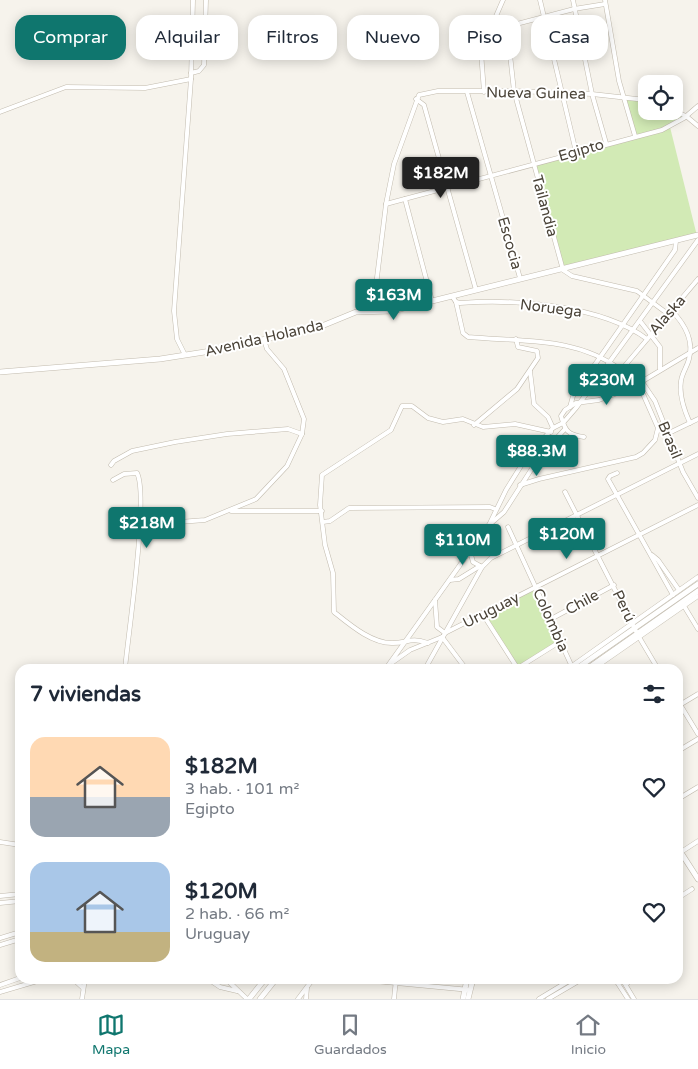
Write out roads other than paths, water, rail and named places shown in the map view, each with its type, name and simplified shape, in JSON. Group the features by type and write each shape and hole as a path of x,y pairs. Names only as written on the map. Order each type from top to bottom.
{"street":[{"path":"185,355 177,339 174,311 191,79 193,0"},
{"path":"191,73 199,71 204,65 206,0"},
{"path":"497,15 503,0"},
{"path":"540,0 544,15"},
{"path":"573,0 592,94 606,143"},
{"path":"552,15 605,2 623,96 635,136"},
{"path":"482,60 484,92"},
{"name":"Tailandia","path":"511,60 514,91 562,268"},
{"path":"554,60 576,152"},
{"path":"0,112 66,87 145,88 191,79"},
{"name":"Nueva Guinea","path":"416,99 426,92 514,91 561,92 638,99"},
{"name":"Escocia","path":"468,92 520,278"},
{"path":"373,310 386,204 397,153 416,99 424,104 476,290"},
{"name":"Egipto","path":"386,204 670,126 698,106"},
{"path":"683,115 698,126"},
{"path":"405,199 432,301"},
{"name":"Avenida Holanda","path":"0,372 89,366 185,355 264,340 324,326 356,312 373,310 388,312 691,237 698,238"},
{"path":"490,525 495,510 526,458 552,430 568,418 640,321 698,238"},
{"path":"570,407 573,396 677,247 676,241"},
{"path":"562,268 572,276 630,288 643,294 670,312 687,330 690,353 681,387 684,406 690,423"},
{"name":"Alaska","path":"617,375 698,279"},
{"path":"452,296 456,302 463,334 468,337 556,343 601,356 621,370"},
{"name":"Noruega","path":"456,302 486,302 557,308 603,316 634,329 647,339"},
{"path":"640,321 651,333 661,352 660,369"},
{"path":"474,425 517,389 538,358 538,352 518,347 516,339"},
{"path":"140,508 147,515 171,523 203,520 250,502 264,492 287,466 302,434 303,415 293,396 287,376 267,349 264,340"},
{"path":"584,437 569,434 563,423 562,412 579,402 599,400 624,389 631,388 698,348"},
{"path":"530,371 534,404 548,417 552,430"},
{"path":"602,371 617,375 624,389"},
{"name":"Brasil","path":"642,382 655,400 683,472 698,498"},
{"path":"520,485 539,478 561,475 636,456 643,452 656,437 658,428 643,394 631,388"},
{"path":"428,643 406,640 393,644 375,639 334,612 333,573 325,545 320,499 322,475 391,430 402,406 412,406 435,421 450,422 463,419 483,427 515,424 552,430"},
{"path":"389,664 470,551 490,525 504,512 540,456 565,428 568,418"},
{"path":"667,434 698,419"},
{"path":"112,465 114,460 132,451 167,443 227,434 288,429 302,434"},
{"path":"450,580 459,579 481,567 495,555 578,516 698,454"},
{"path":"113,480 124,474 137,473 140,480 140,508 125,664"},
{"path":"616,473 608,479 673,595"},
{"name":"Perú","path":"565,492 614,585 638,636 655,664"},
{"name":"Uruguay","path":"391,664 402,655 482,613 698,505"},
{"path":"323,522 330,521 349,508 490,507 495,510"},
{"path":"226,511 322,511"},
{"name":"Colombia","path":"508,527 572,664"},
{"path":"470,551 473,562 481,567"},
{"path":"649,553 658,560 679,590"},
{"path":"428,664 481,567"},
{"path":"634,626 642,615 698,577"},
{"path":"580,664 698,584"},
{"name":"Chile","path":"550,619 614,585"},
{"path":"600,664 698,591"},
{"path":"595,664 698,596"},
{"path":"435,600 437,627 463,664"},
{"path":"684,606 698,629"},
{"path":"482,613 515,664"},
{"path":"524,664 561,641"},
{"path":"683,702 698,694"},
{"path":"683,712 698,734"},
{"path":"683,748 698,739"},
{"path":"683,796 698,787"},
{"path":"683,848 698,841"},
{"path":"0,842 15,844"},
{"path":"683,858 698,879"},
{"path":"683,894 692,888"},
{"path":"0,896 15,894"},
{"path":"0,903 15,902"},
{"path":"0,938 15,934"},
{"path":"0,945 15,940"},
{"path":"0,985 15,980"},
{"path":"0,992 27,984"},
{"path":"79,984 84,988"},
{"path":"82,999 84,984"},
{"path":"216,984 237,991"},
{"path":"231,984 248,999 261,984"},
{"path":"260,999 272,984"},
{"path":"394,999 396,984"},
{"path":"420,984 467,990"},
{"path":"468,984 468,999"},
{"path":"463,999 470,984"},
{"path":"539,999 564,984"},
{"path":"548,999 574,984"},
{"path":"618,984 628,999"},
{"path":"626,985 634,999"},
{"path":"298,999 308,986"},
{"path":"306,999 308,986"}]}
